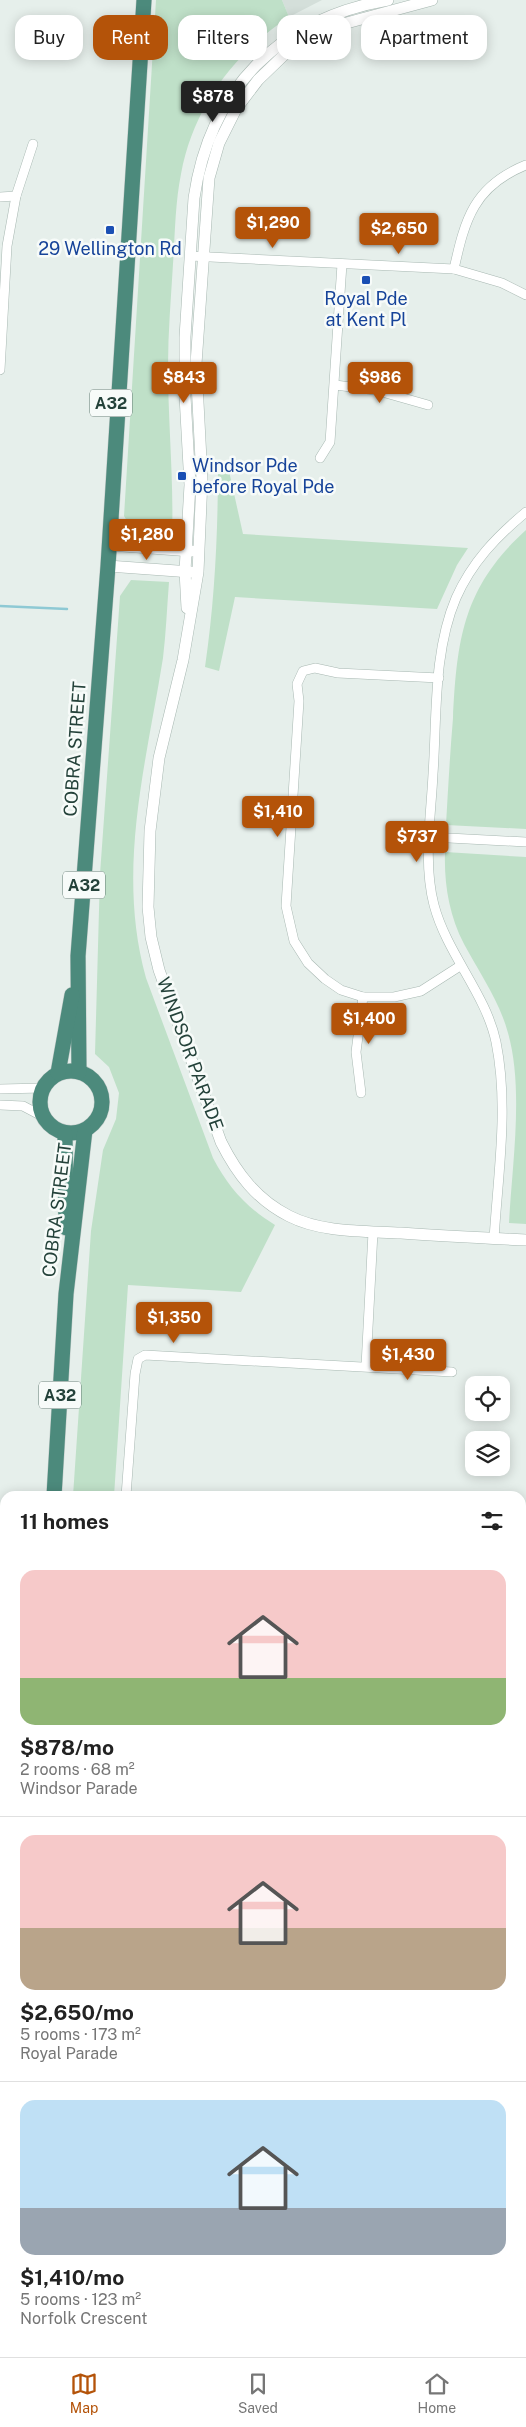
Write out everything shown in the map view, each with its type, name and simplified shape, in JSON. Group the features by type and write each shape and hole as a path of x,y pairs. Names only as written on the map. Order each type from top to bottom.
{"highway":[{"name":"COBRA STREET","path":"109,545 104,496 121,261 135,0"},
{"name":"COBRA STREET","path":"79,1072 78,956 108,566 144,0"},
{"name":"COBRA STREET","path":"58,1073 78,956"},
{"path":"79,1072 89,1077 96,1084 102,1099 100,1115 94,1124 86,1130 66,1134 56,1130 42,1116 40,1097 43,1088 49,1079 58,1073 79,1072"},
{"name":"COBRA STREET","path":"66,1294 86,1130"},
{"name":"COBRA STREET","path":"54,1491 66,1294 66,1134"}],"street":[{"name":"WINDSOR PARADE","path":"388,0 347,9 308,25 279,44 238,86 216,122 202,157 194,198 196,364 202,479 200,552 183,660 159,758 150,831 148,907 151,937 159,970 221,1142 234,1166 249,1187 270,1205 290,1217 329,1228 526,1240"},
{"name":"WINDSOR PARADE","path":"188,630 185,571 190,486 184,365 196,257 213,161 232,115 258,80 295,46 328,28 432,0"},
{"path":"0,370 7,246 16,196 33,144"},
{"path":"454,269 461,235 472,206 495,182 526,165"},
{"path":"0,196 16,196"},
{"path":"196,257 454,269 502,282 526,295"},
{"path":"320,458 330,442 342,264"},
{"path":"335,385 375,390 428,405"},
{"path":"494,1239 501,1108 500,1072 495,1040 486,1012 443,933 434,904 429,871 430,836 439,678 445,638 456,599 474,563 498,536 526,512"},
{"path":"109,545 200,552"},
{"path":"108,566 198,572"},
{"path":"439,678 338,673 315,668 303,671 297,684 299,701 286,906 294,941 308,963 325,979 341,990 363,997 394,997 421,991 460,966"},
{"path":"430,836 526,842"},
{"path":"361,1093 356,1052 363,997"},
{"path":"0,1089 43,1088"},
{"path":"0,1105 23,1106 42,1116"},
{"path":"366,1366 373,1232"},
{"path":"126,1491 135,1374 138,1359 145,1355 452,1372"}],"shaded area":[{"path":"282,0 322,0 293,15 288,15"}],"green space":[{"path":"156,0 282,0 288,15 277,15 277,25 267,33 267,15 178,15 178,60 239,60 219,84 206,105 195,127 181,174 176,219 168,353 172,537 135,534 124,516 152,60 168,60 168,15 155,15"},
{"path":"227,462 243,534 468,548 457,565 437,609 235,597 219,671 205,667 215,565 218,463"},
{"path":"526,530 526,829 446,825 457,663 467,616 476,594 489,572 505,551"},
{"path":"131,580 169,582 163,658 142,778 134,858 137,938 146,978 213,1158 239,1196 275,1225 241,1292 128,1285 114,1491 73,1491 91,1231 103,1150 116,1119 119,1093 109,1067 95,1054 100,874 120,596"},
{"path":"445,852 526,857 526,1224 509,1223 516,1127 513,1055 504,1021 494,998 464,944 451,911 445,876"}],"waterway":[{"path":"0,606 67,609"}],"place":[{"name":"29 Wellington Rd","path":"110,230"},
{"name":"Royal Pde at Kent Pl","path":"366,280"},
{"name":"Windsor Pde before Royal Pde","path":"182,476"}]}
